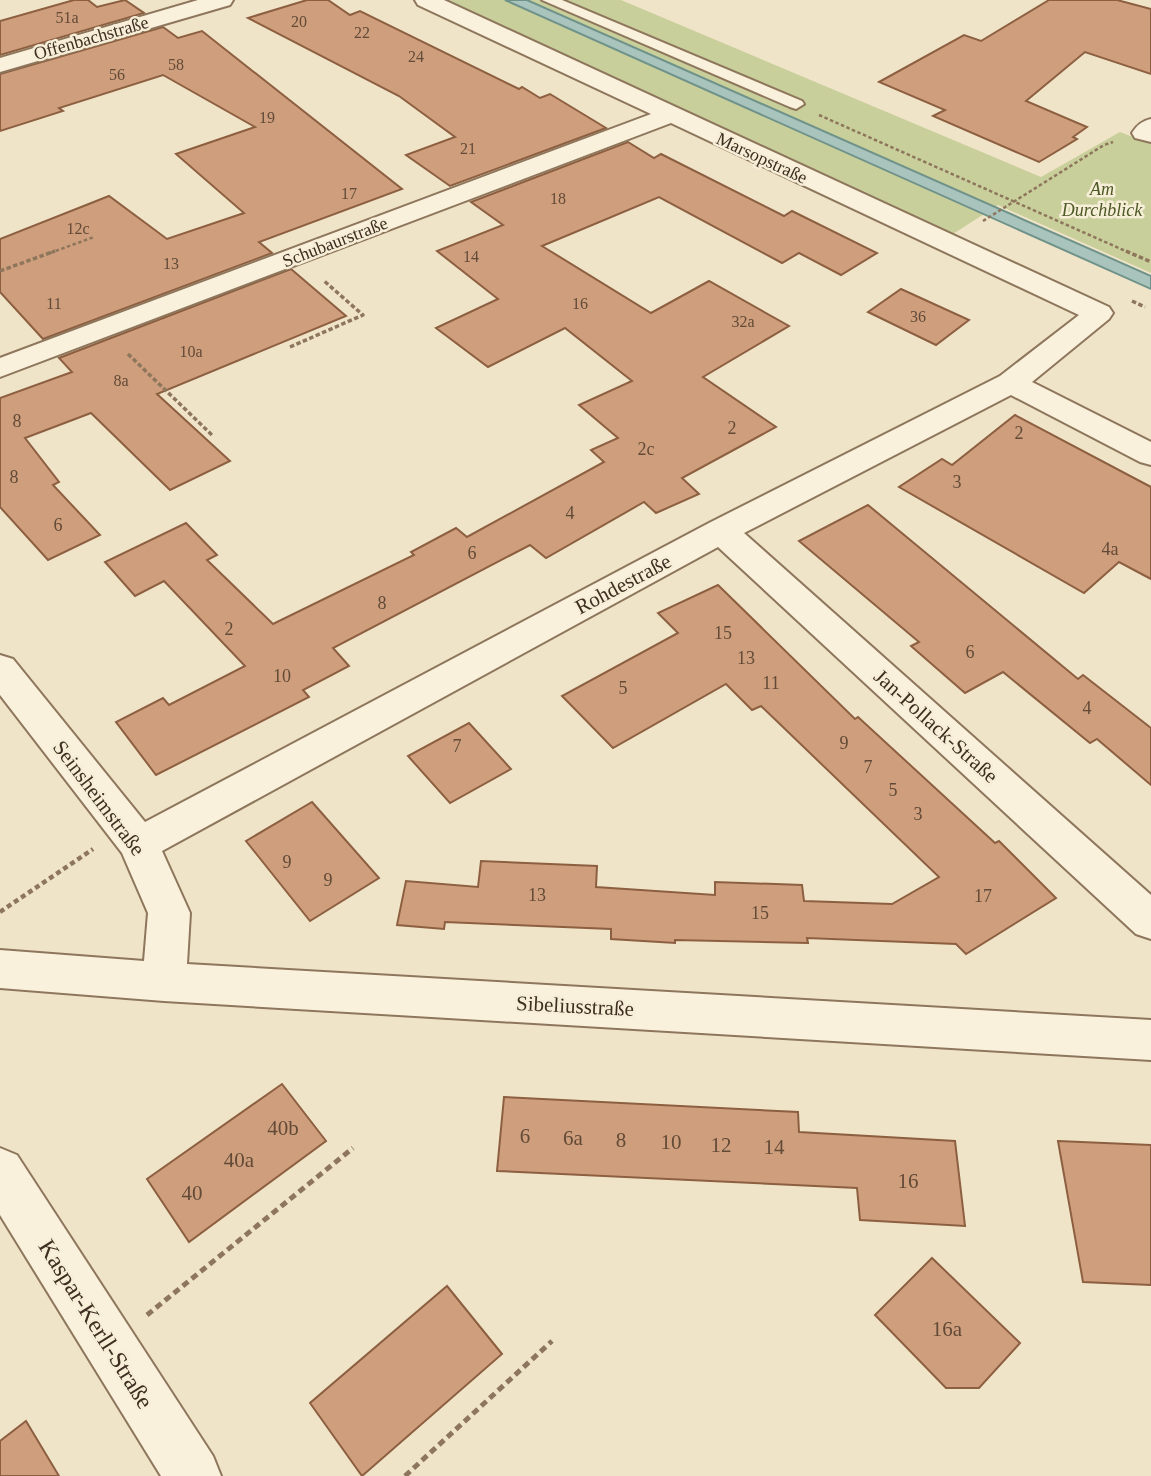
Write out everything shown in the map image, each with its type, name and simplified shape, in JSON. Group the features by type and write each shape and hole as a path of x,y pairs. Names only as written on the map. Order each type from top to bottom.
{"street":[{"name":"Offenbachstraße","path":"0,65 222,0"},
{"name":"Marsopstraße","path":"426,0 1099,313"},
{"name":"Schubaurstraße","path":"0,368 670,115"},
{"name":"Rohdestraße","path":"133,836 1011,383 1099,313"},
{"path":"1011,383 1151,455"},
{"name":"Jan-Pollack-Straße","path":"721,531 1151,920"},
{"name":"Seinsheimstraße","path":"0,669 133,836 169,913 164,982"},
{"name":"Sibeliusstraße","path":"0,969 164,982 1151,1040"},
{"name":"Kaspar-Kerll-Straße","path":"0,1171 193,1476"}],"lane":[{"path":"550,0 796,104"}],"path":[{"path":"796,104 1151,262"},
{"path":"985,220 1104,145 1149,131"},
{"path":"0,271 94,237"},
{"path":"290,347 363,315 297,256"},
{"path":"102,330 214,436"},
{"path":"0,912 133,836"},
{"path":"110,1345 353,1148"},
{"path":"405,1476 552,1341"}],"green space":[{"name":"Am Durchblick","path":"444,0 621,0 1041,177 1120,132 1151,144 1151,273 998,205 953,234"}],"water":[{"path":"505,0 527,0 1151,276 1151,289"}],"building":[{"path":"74,0 88,0 97,7 125,0 144,13 0,55 0,21"},
{"path":"307,0 328,0 350,15 360,11 519,89 522,87 540,98 550,94 606,128 450,186 406,155 455,137 399,96 248,18"},
{"path":"1049,0 1117,0 1151,9 1151,74 1085,52 1026,101 1087,127 1073,137 1077,139 1039,162 933,116 945,110 879,82 964,35 981,41"},
{"path":"163,27 178,38 202,31 402,189 259,242 272,253 43,339 0,292 0,239 109,196 167,239 244,213 176,154 255,127 163,75 59,108 63,111 0,131 0,74"},
{"path":"628,142 654,158 661,154 784,216 792,211 877,253 841,275 799,253 782,263 659,197 542,246 651,313 709,281 789,326 703,377 776,427 682,478 699,494 656,513 644,502 546,558 530,545 333,648 349,666 303,690 309,697 156,775 116,722 163,698 169,705 245,666 164,581 135,596 105,562 186,523 217,555 207,560 273,624 414,555 411,552 456,528 467,537 604,462 591,450 618,438 579,405 632,381 565,328 488,367 436,328 498,299 437,251 503,225 471,202"},
{"path":"291,269 346,316 157,394 230,461 170,490 91,413 25,438 59,482 53,485 100,535 48,560 0,507 0,398 72,372 59,358"},
{"path":"901,289 969,320 936,345 868,312"},
{"path":"1015,415 1151,487 1151,579 1119,562 1084,593 899,487 942,459 952,465"},
{"path":"868,505 1078,679 1083,675 1151,728 1151,785 1097,739 1090,743 1003,672 965,693 911,646 919,642 799,541"},
{"path":"718,585 855,719 858,717 995,843 999,841 1056,898 966,954 956,944 807,938 808,943 675,940 675,943 611,939 611,929 445,922 444,929 397,925 406,881 478,887 481,861 597,866 596,887 715,895 715,882 802,885 804,901 892,904 939,877 761,706 752,710 726,684 613,748 562,696 678,633 658,613"},
{"path":"469,723 511,769 450,803 408,756"},
{"path":"312,802 379,878 310,921 246,841"},
{"path":"282,1084 326,1141 189,1242 147,1179"},
{"path":"504,1097 798,1112 799,1132 955,1141 965,1226 860,1220 857,1188 497,1171"},
{"path":"1058,1141 1151,1145 1151,1285 1083,1282"},
{"path":"932,1258 1020,1343 979,1388 946,1388 875,1315"},
{"path":"447,1286 502,1354 362,1476 310,1403"},
{"path":"26,1421 59,1476 0,1476 0,1441"}]}
